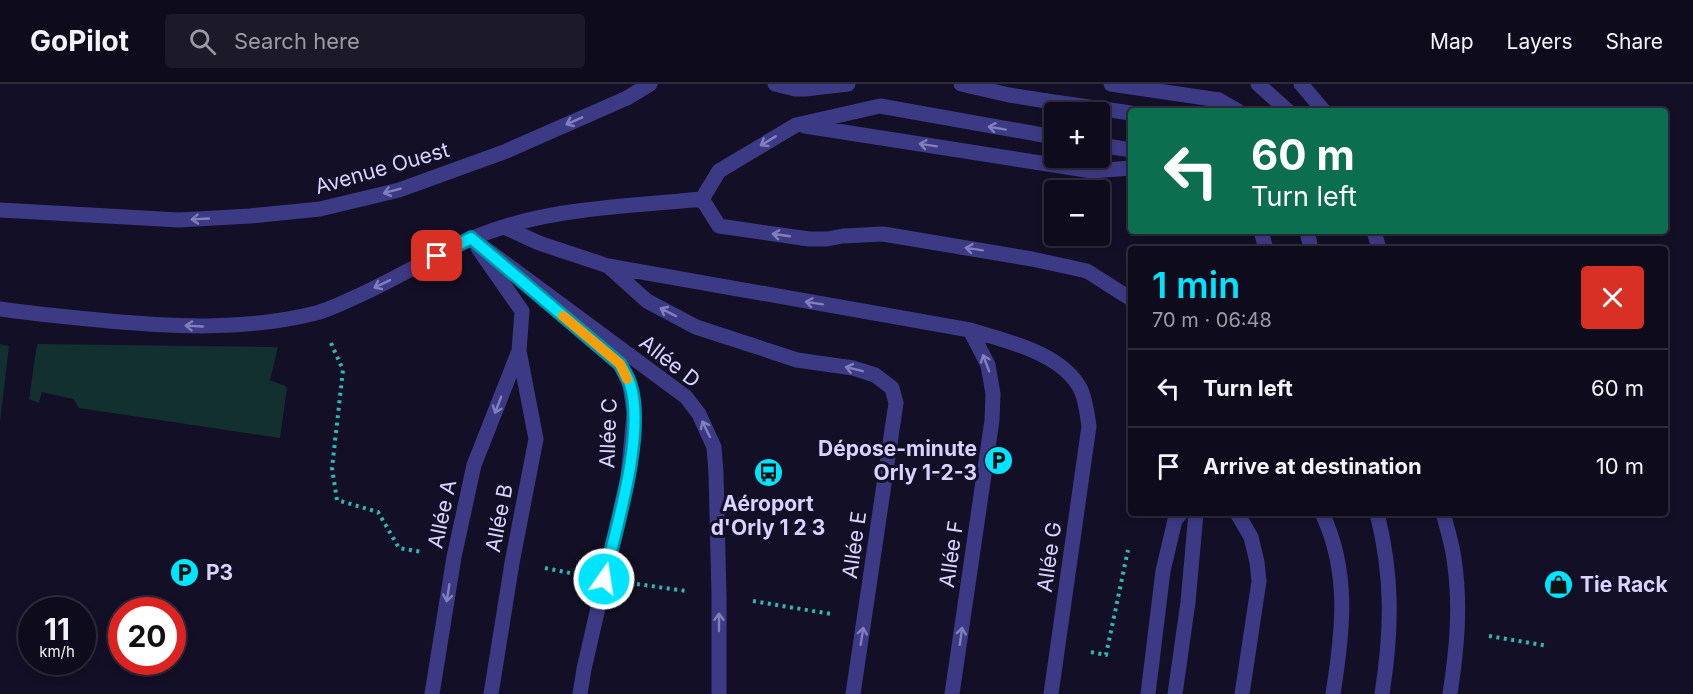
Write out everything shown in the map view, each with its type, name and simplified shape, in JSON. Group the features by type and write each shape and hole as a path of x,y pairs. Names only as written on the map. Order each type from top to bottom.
{"lane":[{"name":"Avenue Ouest","path":"0,210 179,220 320,209 399,190 504,152 627,98 650,84"},
{"path":"775,84 805,89 848,84"},
{"path":"961,84 1008,95 1128,113"},
{"path":"1111,84 1219,100 1233,108"},
{"path":"1258,84 1285,108"},
{"path":"1301,84 1321,108"},
{"path":"702,200 719,171 796,125 880,106 1044,135"},
{"path":"796,125 1092,171 1128,168"},
{"path":"1110,147 1128,150"},
{"path":"0,309 130,323 205,326 262,323 317,313 385,283 471,238 543,216 702,200"},
{"path":"702,200 719,226 809,239 883,234 1032,259 1087,272 1128,297"},
{"name":"Allée G","path":"504,227 538,243 608,266 970,330 1031,349 1069,373 1081,390 1086,404 1089,426 1051,694"},
{"path":"471,238 522,311 519,351"},
{"name":"Allée C","path":"471,238 620,364 630,385 634,413 628,477 580,694"},
{"name":"Allée D","path":"471,238 686,397 699,414 714,447 716,473 719,595 718,694"},
{"name":"Allée E","path":"608,266 647,301 696,327 797,360 853,368 875,375 892,388 896,403 854,694"},
{"name":"Allée F","path":"952,694 992,420 993,394 988,365 970,330"},
{"name":"Allée A","path":"432,694 454,557 474,465 519,351"},
{"name":"Allée B","path":"491,694 512,562 536,439 519,351"},
{"path":"1148,694 1164,571 1175,520 1178,516"},
{"path":"1175,694 1188,602 1196,516"},
{"path":"1239,516 1251,537 1259,581 1242,694"},
{"path":"1324,516 1338,556 1342,584 1339,646 1333,694"},
{"path":"1378,516 1389,577 1390,616 1388,654 1382,694"},
{"path":"1444,516 1454,557 1459,616 1450,694"}],"path":[{"path":"317,313 343,370 332,468 337,500 378,512 399,548 454,557"},
{"path":"512,562 604,579 865,619"}],"green space":[{"path":"0,344 9,346 0,422"},
{"path":"37,344 278,347 270,380 287,387 280,438 79,408 73,399 42,392 39,403 29,399"}],"slow traffic":[{"path":"563,316 620,364 627,379"}],"place":[{"name":"Dépose-minute Orly 1-2-3","path":"998,460"},
{"name":"Aéroport d'Orly 1 2 3","path":"768,472"},
{"name":"P3","path":"185,572"},
{"name":"Tie Rack","path":"1559,584"}],"route":[{"path":"437,256 471,238 620,364 630,385 634,413 632,447 628,477 604,579"}]}
